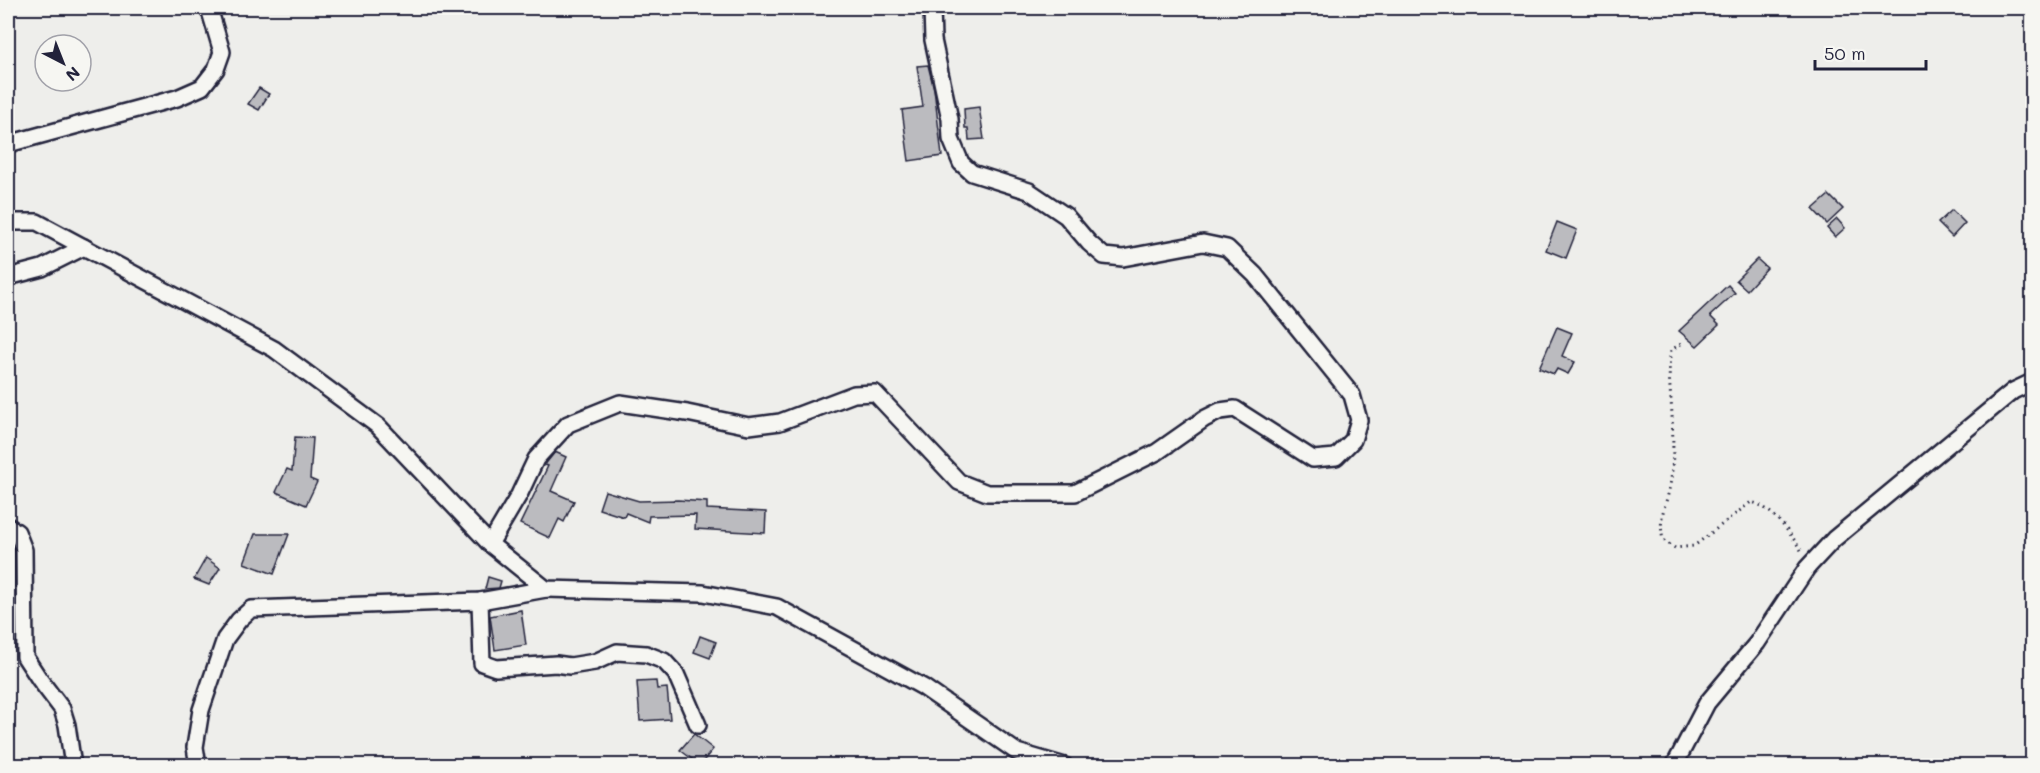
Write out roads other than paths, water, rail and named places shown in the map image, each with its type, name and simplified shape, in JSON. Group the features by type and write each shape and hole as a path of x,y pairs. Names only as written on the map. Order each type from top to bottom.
{"street":[{"path":"8,144 177,98 202,87 216,69 222,52 210,8"},
{"path":"489,544 502,526 536,459 568,424 621,403 687,412 749,426 780,422 854,394 875,393 958,482 987,493 1075,493 1157,452 1204,419 1220,411 1234,408 1313,459 1336,457 1353,440 1359,420 1352,395 1254,275 1227,248 1203,243 1123,258 1104,256 1065,216 1029,191 972,172 961,163 951,139 950,119 933,40 932,8"},
{"path":"8,222 37,222 274,348 378,426 489,544 546,589"},
{"path":"8,277 42,268 84,247"},
{"path":"1674,765 1707,703 1757,643 1814,559 1834,539 2013,392 2032,382"},
{"path":"8,526 17,532 24,550 25,657 62,709 67,725 73,765"},
{"path":"198,765 195,747 201,710 225,639 238,620 251,609 480,601 546,589 703,593 777,607 923,687 1019,759 1065,765"},
{"path":"480,601 482,663 496,668 556,664 570,666 595,662 617,652 646,654 664,661 676,674 698,725"}]}
